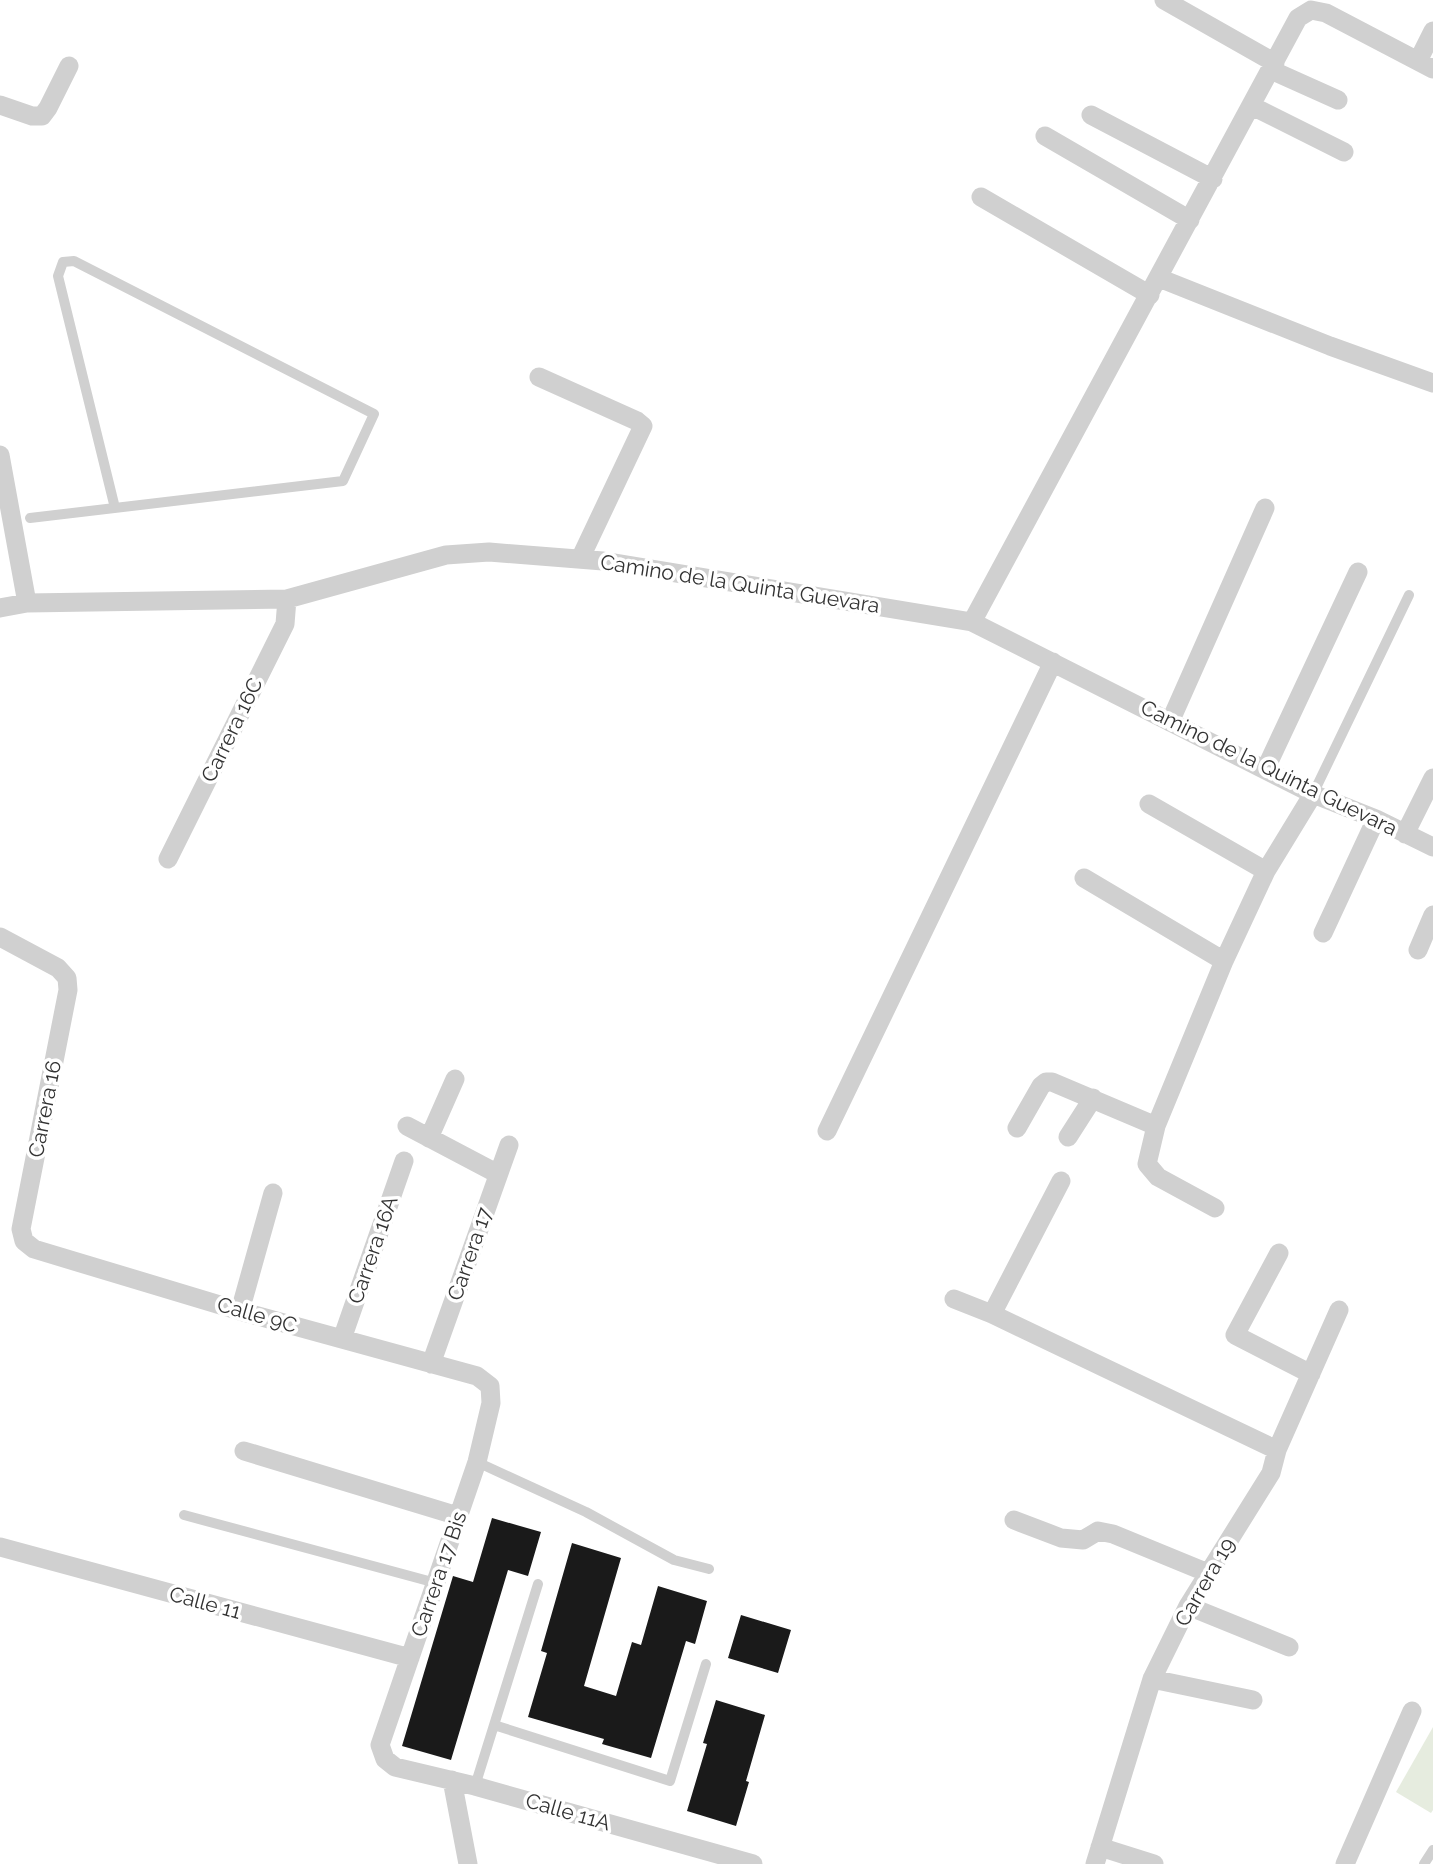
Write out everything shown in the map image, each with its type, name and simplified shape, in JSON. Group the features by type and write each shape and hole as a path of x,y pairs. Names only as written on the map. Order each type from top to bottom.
{"street":[{"path":"1164,0 1273,67 1338,100"},
{"path":"972,622 1306,5 1426,65 1433,31"},
{"path":"0,105 32,116 42,116 69,65"},
{"path":"1252,106 1344,152"},
{"path":"1091,115 1213,179"},
{"path":"1045,136 1190,220"},
{"path":"981,197 1155,287 1433,383"},
{"path":"539,377 638,421 643,426 580,559"},
{"path":"0,454 21,519 27,603"},
{"path":"1170,722 1265,508"},
{"name":"Camino de la Quinta Guevara","path":"0,608 27,603 288,599 446,555 489,552 603,561 972,622 1313,794 1376,819 1433,847"},
{"path":"1266,768 1358,572"},
{"name":"Carrera 16C","path":"168,859 285,624 288,599"},
{"path":"827,1131 1053,662"},
{"path":"1405,834 1433,778"},
{"path":"1214,1208 1158,1177 1147,1164 1156,1126 1224,961 1266,871 1313,794"},
{"path":"1149,804 1266,871"},
{"path":"1323,933 1376,819"},
{"path":"1084,878 1224,961"},
{"path":"1418,950 1433,915"},
{"name":"Carrera 16","path":"0,937 58,968 67,978 68,990 21,1229 24,1241"},
{"path":"429,1138 455,1079"},
{"path":"1017,1128 1046,1082 1093,1098 1156,1126"},
{"path":"1068,1137 1093,1098"},
{"path":"407,1126 498,1174"},
{"name":"Carrera 17","path":"431,1364 509,1145"},
{"name":"Carrera 16A","path":"342,1339 404,1161"},
{"path":"992,1314 1060,1181"},
{"path":"240,1311 273,1193"},
{"name":"Calle 9C","path":"24,1241 34,1249 240,1311 477,1376 490,1386"},
{"path":"1279,1253 1234,1335 1311,1374"},
{"path":"954,1299 992,1314 1276,1450"},
{"name":"Carrera 19","path":"1097,1856 1152,1679 1188,1606 1271,1472 1276,1450 1339,1310"},
{"name":"Carrera 17 Bis","path":"385,1759 380,1745 477,1462 491,1403 490,1386"},
{"path":"244,1451 458,1516"},
{"path":"1014,1520 1061,1538 1083,1540 1098,1531 1113,1534 1208,1573"},
{"name":"Calle 11","path":"0,1547 410,1658"},
{"path":"1188,1606 1289,1647"},
{"path":"1152,1679 1253,1700"},
{"path":"1345,1864 1412,1711"},
{"name":"Calle 11A","path":"385,1759 395,1768 475,1786 743,1863"},
{"path":"452,1780 468,1864"},
{"path":"1097,1856 1154,1864"}],"lane":[{"path":"21,519 115,509 343,481 374,414 74,261 63,262 58,276 115,509"},
{"path":"1313,794 1409,595"},
{"path":"477,1462 586,1512 674,1560 709,1569"},
{"path":"184,1515 436,1583"},
{"path":"475,1786 538,1584"},
{"path":"494,1725 670,1781 706,1664"},
{"path":"1424,1864 1433,1850"}],"shaded area":[{"path":"1433,1727 1433,1810 1431,1813 1396,1792"}],"building":[{"path":"492,1518 541,1532 528,1576 508,1570 451,1760 402,1746 453,1576 473,1582"},
{"path":"572,1543 621,1558 584,1686 616,1696 632,1642 641,1645 658,1586 707,1601 695,1644 686,1641 651,1758 602,1744 604,1739 528,1717 547,1653 541,1651"},
{"path":"741,1615 791,1630 778,1673 728,1658"},
{"path":"716,1700 765,1715 736,1826 687,1811 707,1744 703,1743"}]}
